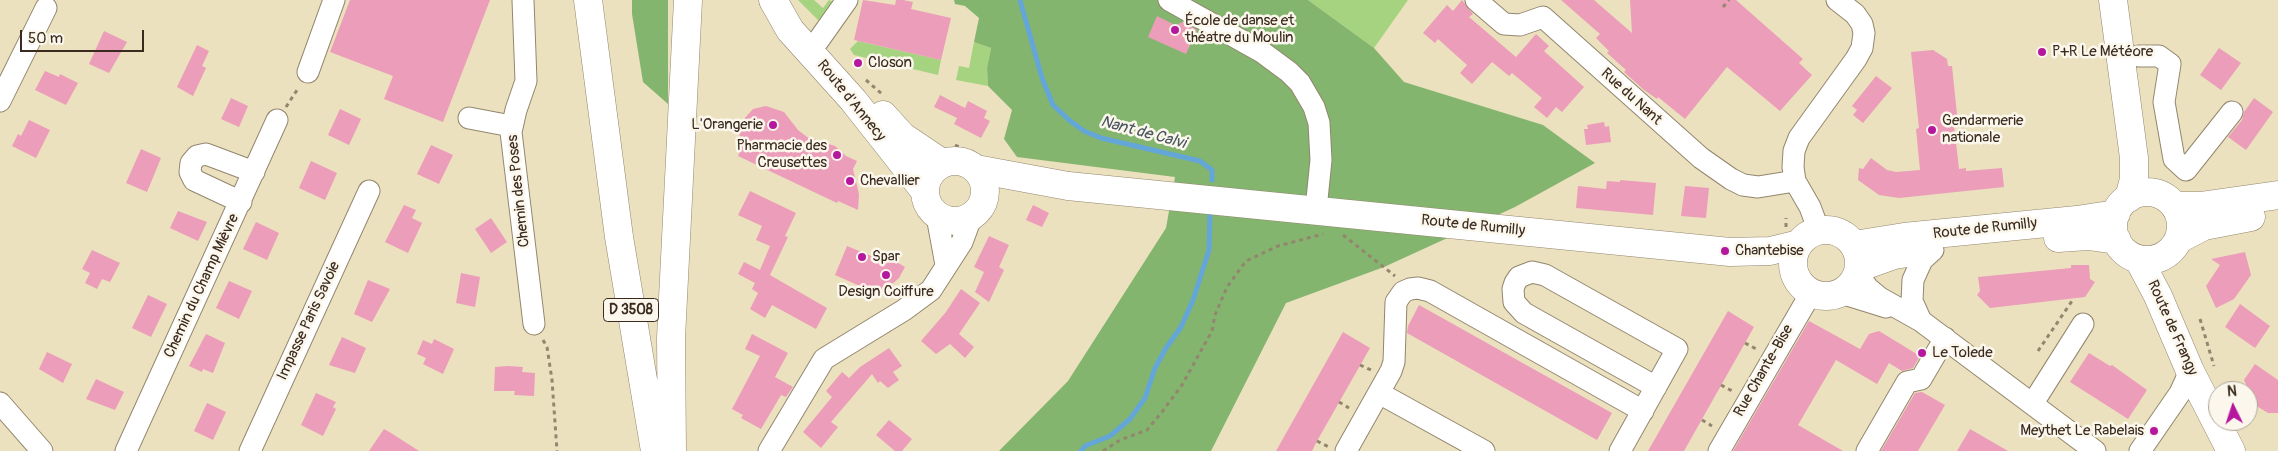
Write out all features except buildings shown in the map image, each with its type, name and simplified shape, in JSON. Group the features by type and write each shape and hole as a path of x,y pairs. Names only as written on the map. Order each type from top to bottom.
{"main road":[{"path":"588,0 612,180"},
{"name":"D 3508","path":"600,0 601,41 612,180 619,237 655,451"},
{"path":"672,451 671,338 688,0"},
{"path":"2113,0 2134,158 2134,179 2120,217 2126,252 2139,260 2154,260 2191,231 2209,224 2278,213"},
{"path":"2131,0 2153,171 2181,222 2173,247"},
{"name":"Route d'Annecy","path":"777,5 818,41 902,136 942,163"},
{"name":"Route d'Annecy","path":"777,5 790,30 853,100 924,190"},
{"path":"954,160 965,162 976,169 1068,186 1020,192 978,208 961,220 949,221 938,216 928,205 924,190 929,174 942,163 954,160"},
{"path":"976,169 984,184 978,208"},
{"name":"Route de Rumilly","path":"1068,186 1217,200 1329,216 1730,252 1770,251 1809,238"},
{"path":"2120,217 2144,193 2168,201 2200,206 2278,195"},
{"name":"Route de Rumilly","path":"1853,270 1894,255 2084,236 2120,217"},
{"name":"Route de Rumilly","path":"1853,270 1904,237 2120,217"},
{"path":"1839,232 1853,270 1826,297 1803,283 1794,258 1809,238 1839,232"},
{"name":"Route de Frangy","path":"2173,247 2172,282 2201,356 2231,451"},
{"name":"Route de Rumilly","path":"1730,252 1803,283"},
{"name":"Route de Frangy","path":"2139,260 2158,296 2208,378"},
{"path":"2239,431 2250,451"}],"street":[{"path":"308,72 334,0"},
{"name":"Chemin des Poses","path":"523,0 526,81 511,126 534,324"},
{"path":"818,41 847,0"},
{"path":"1169,0 1262,52 1289,72 1300,83 1314,108 1319,123 1321,160 1329,216"},
{"name":"Rue du Nant","path":"1476,0 1504,24 1520,26 1543,17 1694,152 1732,179 1758,187 1795,181"},
{"path":"1809,238 1810,207 1795,181 1793,167 1794,151 1799,138 1856,59 1862,48 1864,33 1862,24 1855,14 1837,0"},
{"path":"0,102 46,8"},
{"path":"2139,56 2159,56 2170,64 2170,72 2164,92 2164,102 2174,159 2186,170 2232,112"},
{"path":"469,118 511,126"},
{"name":"Chemin du Champ Mièvre","path":"126,451 278,120"},
{"path":"240,202 194,180 190,172 191,163 197,156 206,154 254,172"},
{"name":"Impasse Paris Savoie","path":"250,451 369,191"},
{"path":"769,451 824,359 920,299 936,284 962,242 978,208"},
{"path":"938,216 946,265"},
{"name":"Route de Rumilly","path":"1921,321 1912,301 1913,280 1922,260 1933,250"},
{"path":"1853,270 1902,311 1921,321 1945,338 2095,451"},
{"path":"1620,451 1643,411 1677,349 1545,274 1532,272 1525,274 1515,283 1513,289 1514,302 1524,312 1656,387"},
{"name":"Rue Chante-Bise","path":"1719,451 1803,283"},
{"path":"1346,451 1383,386 1394,362 1396,302 1403,292 1410,289 1418,288 1430,291 1643,411"},
{"path":"2033,403 2083,324"},
{"path":"1867,451 1907,382 1921,379 1945,338"},
{"path":"2140,451 2180,393 2208,378"},
{"path":"1383,386 1477,449"},
{"path":"0,403 42,451"}],"path":[{"path":"1723,8 1729,0"},
{"path":"278,120 308,72"},
{"path":"863,77 883,96"},
{"path":"1103,451 1120,440 1147,430 1162,412 1186,378 1212,331 1215,315 1227,287 1246,261 1278,246 1324,234 1329,216 1410,289"},
{"path":"2038,351 2072,301"},
{"path":"2200,320 2208,378"},
{"path":"534,324 547,347 557,451"}],"green space":[{"path":"632,0 668,0 668,104 643,82 632,14"},
{"path":"798,0 814,0 823,8 829,0 834,2 820,22"},
{"path":"954,0 1308,0 1374,48 1404,82 1543,125 1595,163 1515,207 1384,267 1286,303 1211,451 999,451 1068,381 1166,228 1175,177 1017,157 1004,139 1012,110 988,86 987,68 991,48 974,42 979,18 965,6 955,4"},
{"path":"1308,0 1408,0 1374,48"},
{"path":"858,41 941,60 938,75 854,55 850,49"},
{"path":"974,42 991,48 987,68 988,86 956,80 959,66 969,68"}],"waterway":[{"name":"Nant de Calvi","path":"1020,0 1042,78 1053,105 1084,131 1101,138 1200,161 1212,170 1212,180"},
{"name":"Nant de Calvi","path":"1081,451 1085,446 1110,436 1130,419 1145,398 1155,368 1181,327 1193,300 1209,250 1210,213"}],"place":[{"name":"École de danse et théatre du Moulin","path":"1175,30"},
{"name":"P+R Le Météore","path":"2042,52"},
{"name":"Closon","path":"858,63"},
{"name":"L'Orangerie","path":"773,125"},
{"name":"Gendarmerie nationale","path":"1932,130"},
{"name":"Pharmacie des Creusettes","path":"837,155"},
{"name":"Chevallier","path":"850,181"},
{"name":"Chantebise","path":"1725,251"},
{"name":"Spar","path":"862,257"},
{"name":"Design Coiffure","path":"886,275"},
{"name":"Le Tolede","path":"1922,353"},
{"name":"Meythet Le Rabelais","path":"2154,431"}]}
